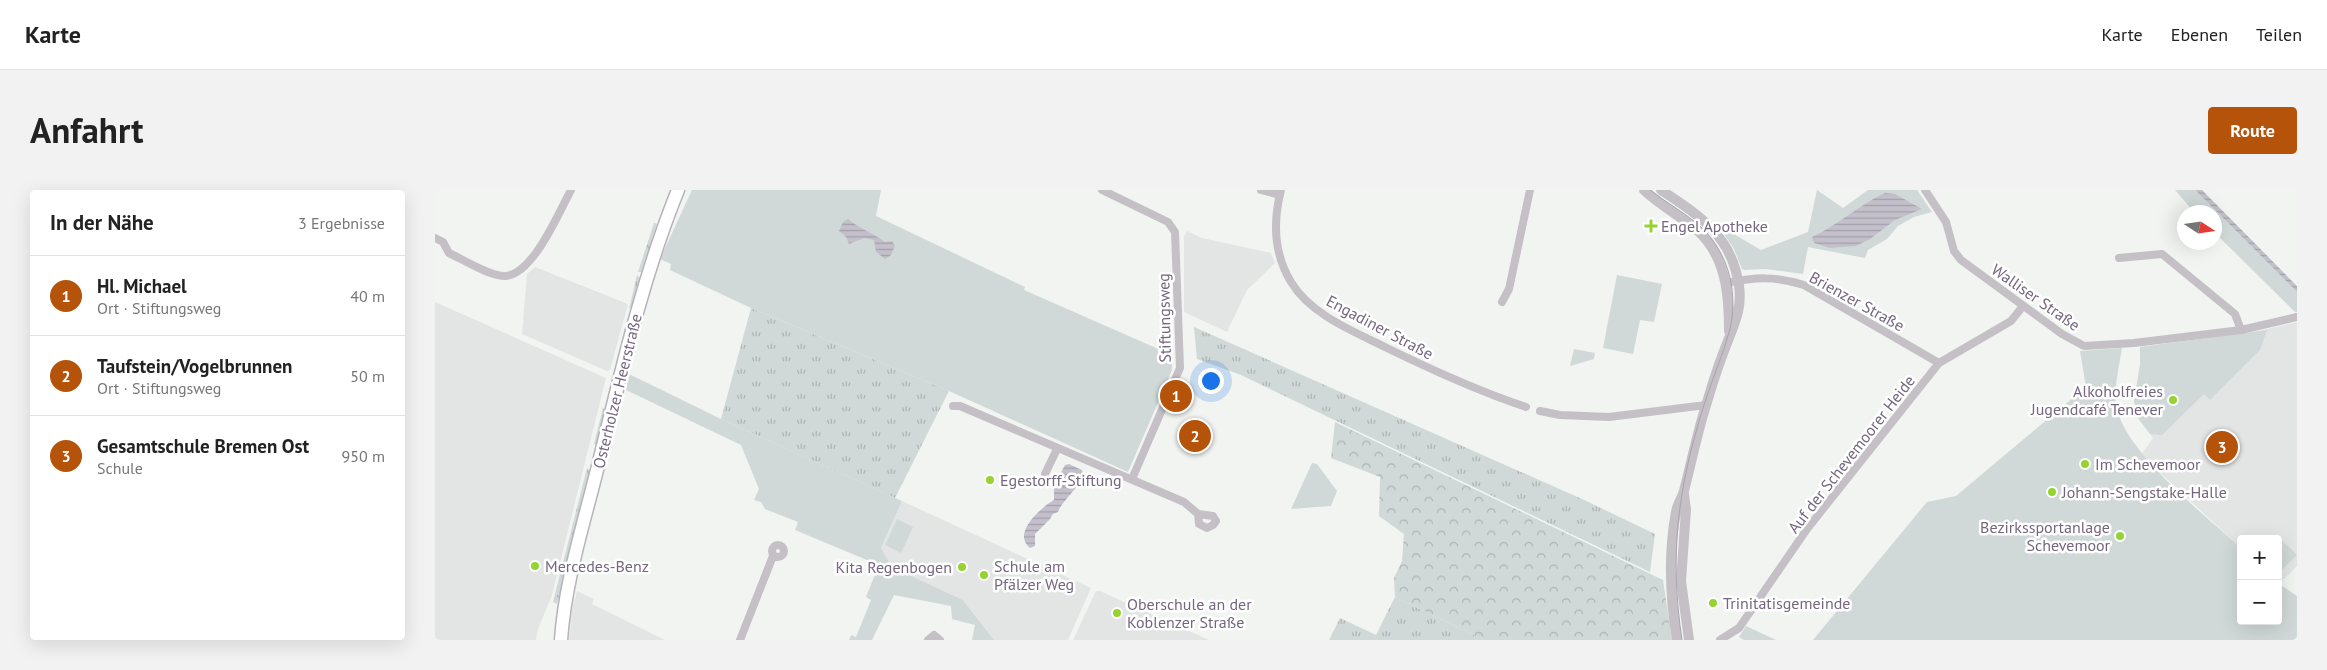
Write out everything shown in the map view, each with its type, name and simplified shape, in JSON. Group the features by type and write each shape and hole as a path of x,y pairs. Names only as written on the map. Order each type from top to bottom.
{"main road":[{"name":"Osterholzer Heerstraße","path":"552,640 556,622 566,596 649,266 678,190"},
{"name":"Osterholzer Heerstraße","path":"561,640 566,596"}],"street":[{"path":"435,238 443,242 449,253 495,274 504,277 513,275 536,252 571,190"},
{"name":"Stiftungsweg","path":"1102,190 1168,222 1175,232 1180,368 1132,480"},
{"path":"1261,190 1280,192"},
{"path":"1503,302 1509,289 1530,190"},
{"path":"1644,190 1698,231 1717,256 1726,283 1729,337"},
{"path":"1661,190 1694,211 1725,246 1734,265 1738,280 1740,306 1706,404 1684,493 1676,509 1671,554 1671,584 1677,640"},
{"name":"Walliser Straße","path":"1925,190 1946,222 1954,251 1961,260 2067,337 2084,346 2134,343 2241,330 2297,317"},
{"name":"Engadiner Straße","path":"1280,192 1275,215 1278,253 1291,283 1307,301 1344,327 1429,369 1476,390 1526,407"},
{"path":"2119,258 2161,254 2235,314 2241,330"},
{"name":"Brienzer Straße","path":"1726,283 1738,280 1781,278 1803,285 1939,363"},
{"name":"Auf der Schevemoorer Heide","path":"1720,640 1739,628 1807,530 1939,363 2011,321 2023,306"},
{"path":"1539,411 1560,415 1609,417 1706,404"},
{"path":"953,406 960,406 1184,502 1198,514"},
{"path":"1047,481 1045,474 1057,449"},
{"path":"1684,493 1687,510 1681,581 1689,640"},
{"path":"740,640 773,556"},
{"path":"928,640 934,635 940,640"}],"shaded area":[{"path":"2195,190 2202,190 2217,205 2210,205"},
{"path":"1885,193 1895,194 1922,209 1895,220 1870,239 1856,246 1830,248 1814,243 1812,237"},
{"path":"2222,210 2297,286 2297,292 2222,217"},
{"path":"848,219 885,242 892,241 895,246 891,255 885,259 876,252 874,240 864,238 849,244 846,237 839,231 843,222"},
{"path":"1187,231 1202,238 1271,253 1275,263 1247,290 1227,332 1184,312 1184,236"},
{"path":"535,267 628,304 610,370 607,371 522,334 527,274"},
{"path":"435,302 606,378 552,595 538,629 536,640 435,640"},
{"path":"2297,322 2297,566 2282,581 2282,535 2237,535 2237,544 2141,455 2153,438 2138,418 2134,401 2140,365 2140,347 2250,333"},
{"path":"1069,464 1082,470 1081,480 1058,512 1053,514 1035,534 1035,546 1030,548 1025,542 1026,528 1036,514 1054,500 1054,486 1065,465"},
{"name":"Schule am Pfälzer Weg","path":"902,501 1091,588 1068,640 994,640 963,600 892,567 881,548"},
{"path":"577,591 594,599 592,604 665,640 569,640 572,610"},
{"name":"Oberschule an der Koblenzer Straße","path":"1096,591 1100,591 1209,640 1073,640"}],"green space":[{"path":"692,190 881,190 876,216 1025,287 1024,290 1172,355 1172,370 1128,472 949,391 751,308 670,270 671,264 660,259"},
{"path":"1817,190 1843,208 1868,190 1917,190 1932,212 1914,217 1898,226 1887,239 1868,250 1865,258 1808,247 1803,274 1766,269 1742,269 1734,249 1718,225 1761,250 1808,232"},
{"path":"2175,190 2195,190 2210,205 2188,205"},
{"path":"2222,217 2297,292 2297,312 2222,240"},
{"path":"654,223 657,224 642,272 638,272"},
{"path":"637,275 640,278 632,306 629,309"},
{"path":"1617,275 1662,284 1654,322 1640,320 1633,354 1603,348"},
{"path":"751,308 949,391 895,498 721,419"},
{"path":"1194,327 1582,499 1655,534 1650,572 1241,375 1197,359"},
{"path":"2267,330 2260,350 2210,400 2204,394 2162,435 2150,434 2138,418 2134,401 2140,365 2140,347"},
{"name":"Bezirkssportanlage Schevemoor","path":"2122,348 2117,379 2116,402 2124,427 2151,464 2189,502 2237,544 2237,625 2282,625 2282,586 2297,596 2297,640 1813,640 1927,502 1956,496 2086,387 2080,351"},
{"path":"1574,349 1595,353 1594,359 1570,366"},
{"path":"629,374 721,419 902,501 881,548 892,567 963,600 994,640 972,640 975,625 952,619 951,606 894,595 872,640 849,640 851,635 856,637 871,600 866,597 879,565 795,530 798,522 765,509 761,502 754,500 759,489 741,445 626,390"},
{"path":"603,408 605,411 597,445 594,444"},
{"path":"1335,422 1663,580 1672,640 1484,640 1395,597 1394,578 1402,561 1404,534 1379,516 1380,477 1331,458"},
{"path":"1312,463 1317,464 1337,491 1331,506 1291,509"},
{"path":"587,468 591,473 557,604 553,602"},
{"path":"897,519 913,527 901,553 885,545"},
{"path":"2282,540 2297,555 2282,570"},
{"path":"1395,597 1484,640 1329,640 1340,618 1376,635"},
{"path":"1746,626 1776,640 1744,640 1739,637"}],"tram line":[{"path":"1650,190 1694,221 1715,243 1728,270 1733,299 1730,329 1695,435 1682,493 1676,549 1676,579 1682,640"}],"place":[{"name":"Engel Apotheke","path":"1651,226"},
{"name":"Hl. Michael","path":"1176,396"},
{"name":"Alkoholfreies Jugendcafé Tenever","path":"2173,400"},
{"name":"Taufstein/Vogelbrunnen","path":"1195,436"},
{"name":"Gesamtschule Bremen Ost","path":"2222,447"},
{"name":"Im Schevemoor","path":"2085,464"},
{"name":"Egestorff-Stiftung","path":"990,480"},
{"name":"Johann-Sengstake-Halle","path":"2052,492"},
{"name":"Bezirkssportanlage Schevemoor","path":"2120,536"},
{"name":"Mercedes-Benz","path":"535,566"},
{"name":"Kita Regenbogen","path":"962,567"},
{"name":"Schule am Pfälzer Weg","path":"984,575"},
{"name":"Trinitatisgemeinde","path":"1713,603"},
{"name":"Oberschule an der Koblenzer Straße","path":"1117,613"}]}
